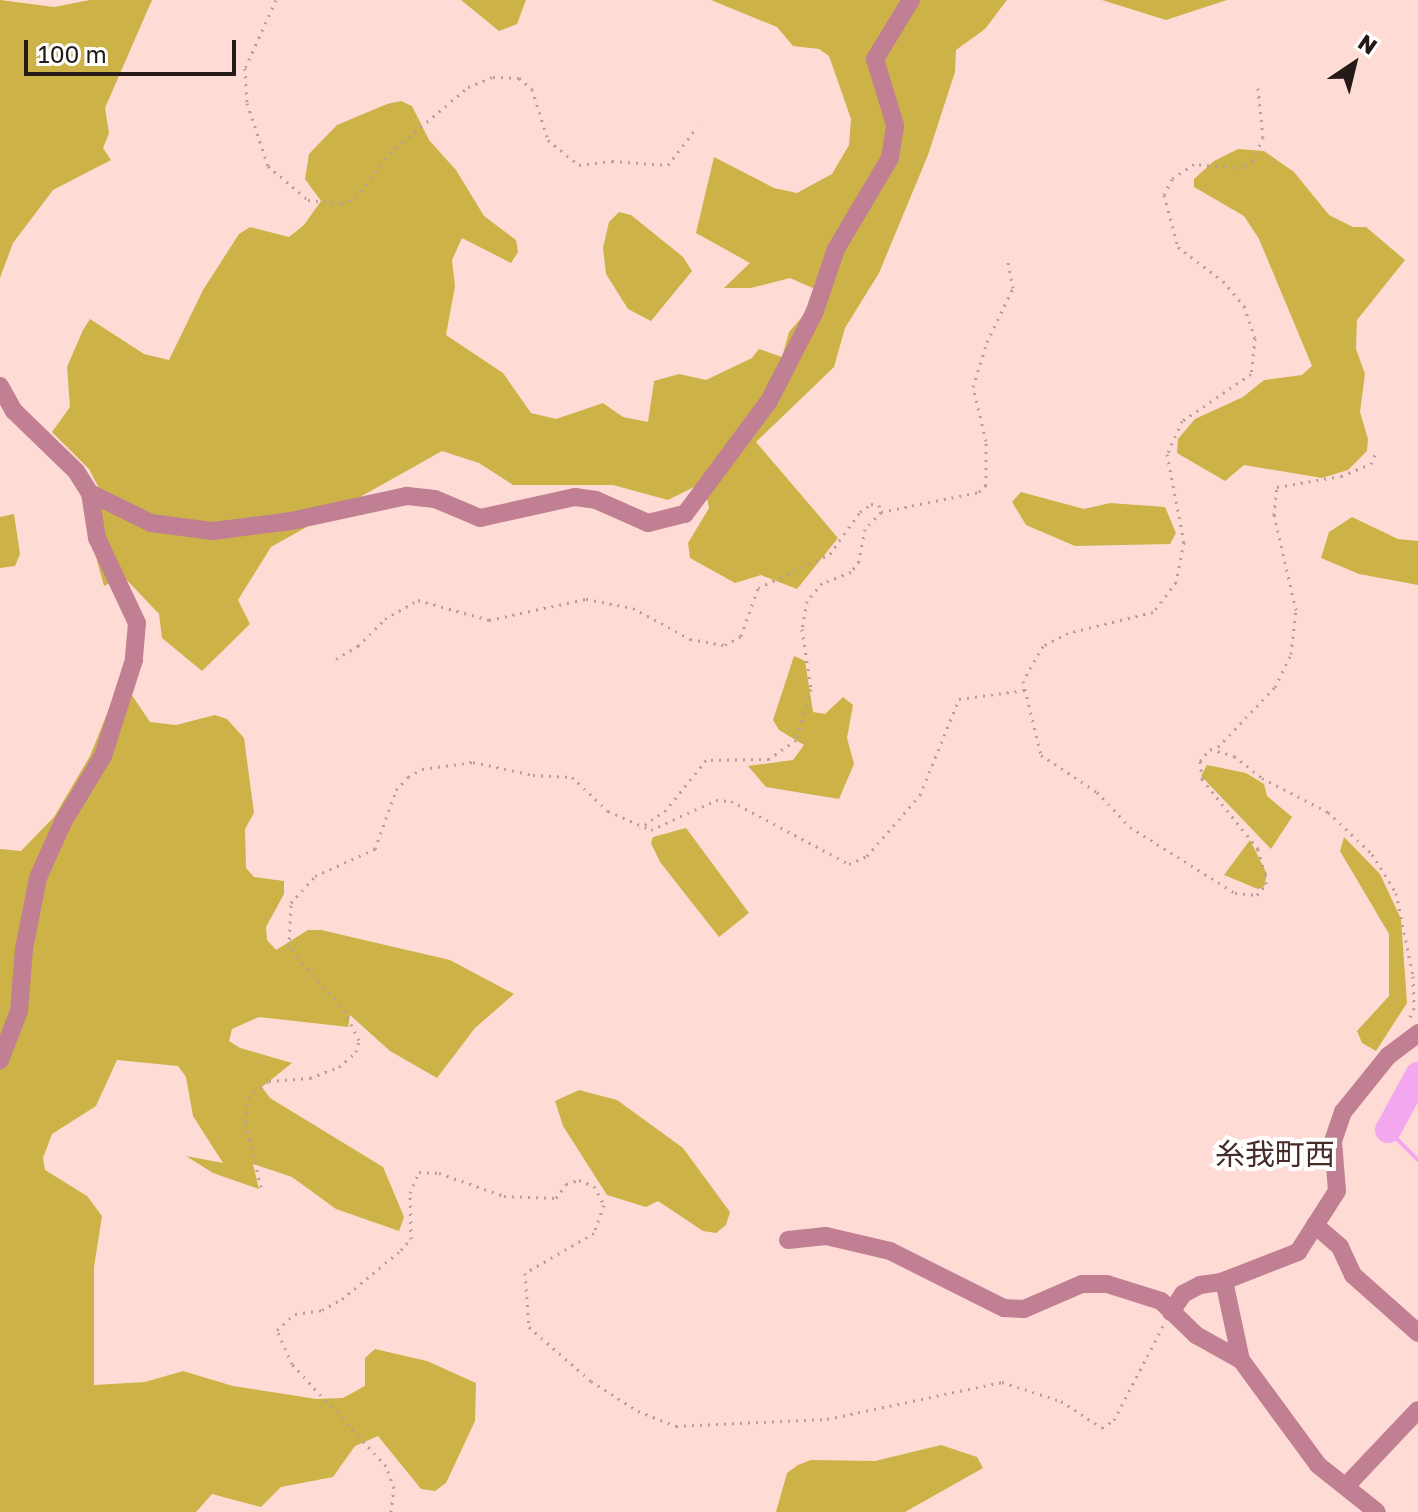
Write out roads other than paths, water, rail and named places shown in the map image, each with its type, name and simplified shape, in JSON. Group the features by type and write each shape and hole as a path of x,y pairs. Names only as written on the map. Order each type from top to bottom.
{"street":[{"path":"90,493 151,523 213,531 291,521 407,496 435,499 480,518 575,497 596,500 648,523 685,514 769,401 815,311 836,249 890,158 895,125 875,59 911,0"},
{"path":"0,386 14,411 76,471 90,493 97,538 137,623 134,660 103,756 63,822 38,878 24,949 19,1011 0,1060"},
{"path":"1171,1312 1183,1294 1298,1252 1337,1191 1333,1141 1343,1112 1412,1028"},
{"path":"1315,1225 1340,1247 1353,1275 1418,1333"},
{"path":"788,1240 826,1236 890,1251 1004,1308 1024,1309 1082,1284 1131,1290 1161,1301 1196,1335 1241,1360"},
{"path":"1224,1281 1241,1360 1318,1465 1347,1485 1377,1512"},
{"path":"1347,1485 1418,1410"}],"waterway":[{"path":"1388,1130 1418,1075"},
{"path":"1388,1130 1418,1160"}],"district":[{"name":"糸我町西","path":"1275,1154"}]}
